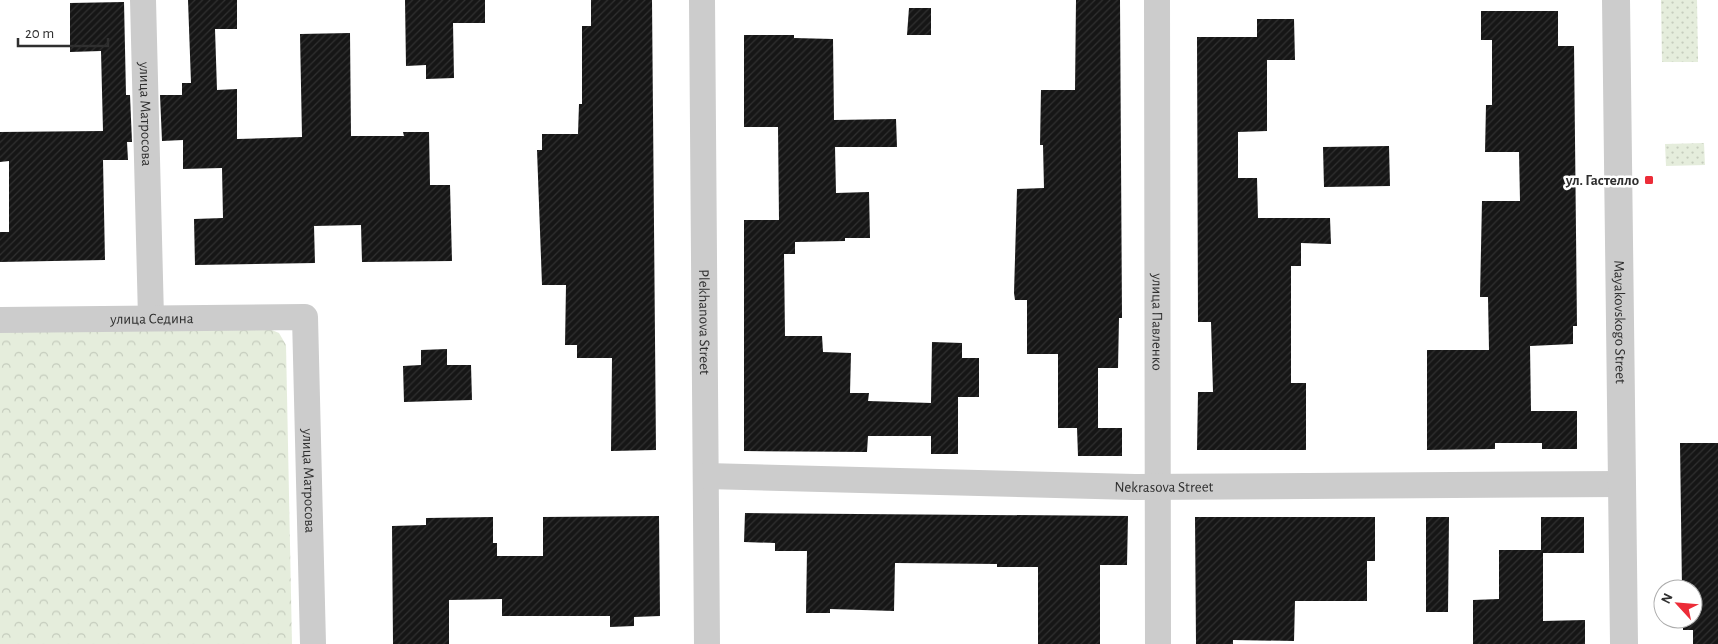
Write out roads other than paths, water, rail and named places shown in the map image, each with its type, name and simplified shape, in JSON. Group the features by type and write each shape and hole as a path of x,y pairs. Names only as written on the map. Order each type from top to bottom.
{"street":[{"name":"улица Матросова","path":"143,0 151,318"},
{"name":"Plekhanova Street","path":"702,0 707,644"},
{"name":"улица Павленко","path":"1158,0 1158,644"},
{"name":"Mayakovskogo Street","path":"1616,0 1624,644"},
{"name":"улица Матросова","path":"305,316 314,644"},
{"name":"улица Седина","path":"0,320 305,316"},
{"name":"Nekrasova Street","path":"706,476 1158,486 1622,484"}],"place":[{"name":"ул. Гастелло","path":"1649,180"}]}
